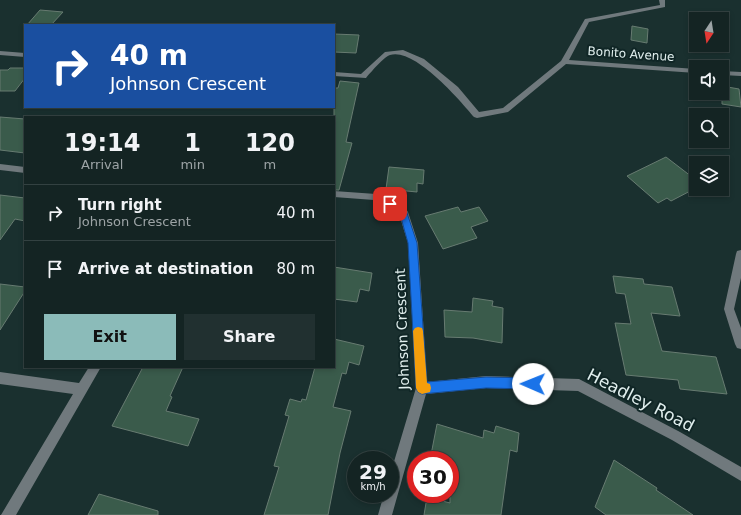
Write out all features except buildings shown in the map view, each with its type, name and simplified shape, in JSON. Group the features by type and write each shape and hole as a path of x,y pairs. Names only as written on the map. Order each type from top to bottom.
{"street":[{"name":"Bonito Avenue","path":"335,74 363,76 387,53 401,51 421,61 455,89 477,115 505,110 564,62 587,20 663,6 662,0"},
{"path":"0,53 24,55"},
{"name":"Bonito Avenue","path":"564,62 689,71"},
{"path":"729,73 741,74"},
{"path":"0,167 24,170"},
{"name":"Johnson Crescent","path":"335,194 376,196 403,212 413,243 422,388 385,515"},
{"path":"741,254 729,309 741,344"},
{"path":"8,515 94,368"},
{"path":"0,378 82,389"},
{"name":"Headley Road","path":"422,388 486,382 579,385 676,436 741,474"}],"slow traffic":[{"path":"418,331 422,388 426,388"}],"route":[{"path":"390,204 403,212 413,243 422,388 486,382 533,384"}]}
